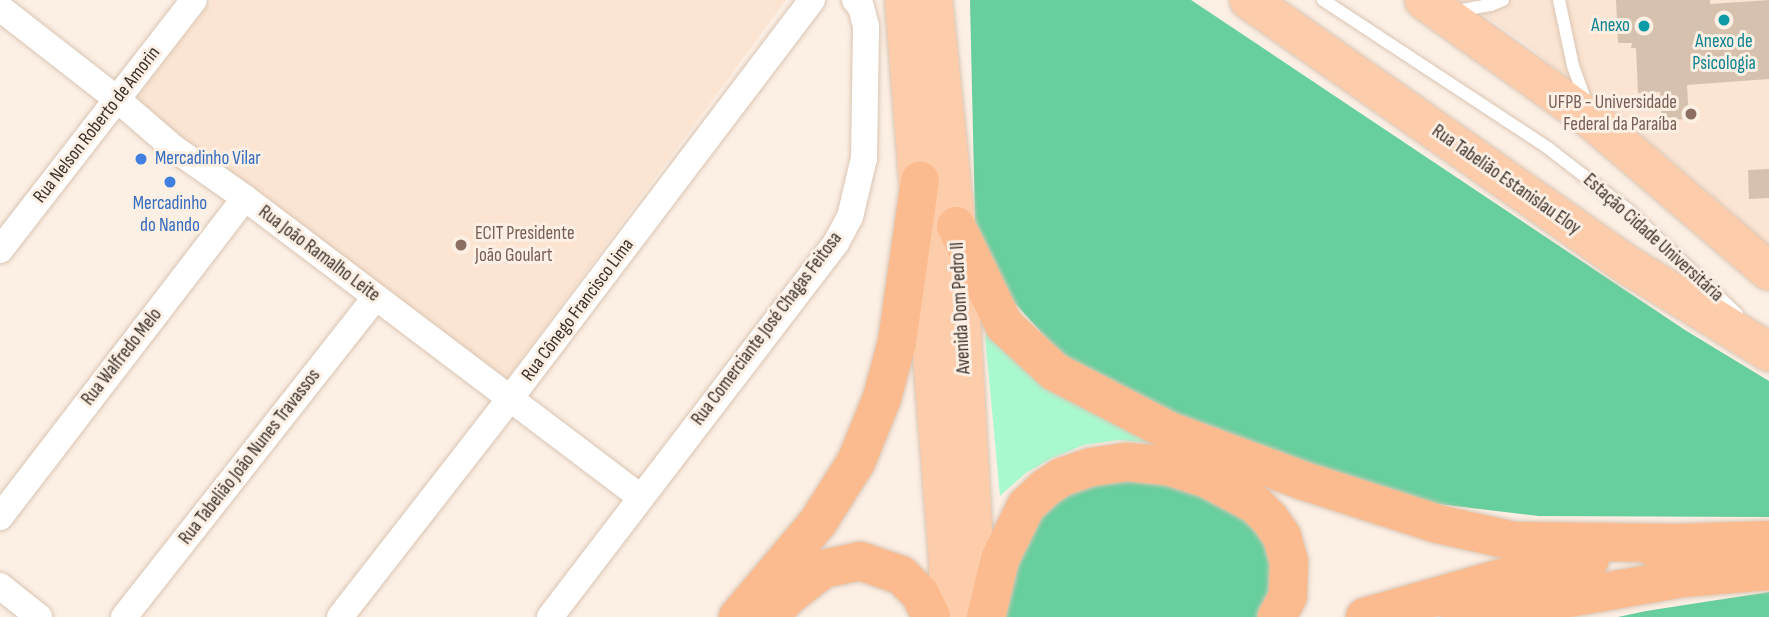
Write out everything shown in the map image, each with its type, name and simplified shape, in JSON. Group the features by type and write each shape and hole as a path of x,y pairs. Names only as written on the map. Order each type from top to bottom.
{"highway":[{"path":"738,617 818,522 856,462 882,398 897,342 920,181"},
{"path":"956,226 1004,325 1055,372 1169,431 1438,524 1514,541 1676,543 1769,540"},
{"path":"986,617 1000,559 1026,506 1062,477 1091,467 1128,462 1168,467 1208,479 1255,504 1270,519 1282,537 1289,562 1288,596 1277,617"},
{"path":"1365,617 1530,570 1676,543"},
{"path":"769,617 787,597 823,569 860,561 901,575 920,594 932,617"},
{"path":"1461,617 1683,578 1769,571"}],"main road":[{"name":"Avenida Dom Pedro II","path":"904,0 948,558 948,617"},
{"name":"Avenida Dom Pedro II","path":"933,0 956,226 978,617"},
{"name":"Rua Tabelião Estanislau Eloy","path":"1249,0 1631,267 1769,352"},
{"path":"1433,6 1591,119 1769,271"}],"street":[{"name":"Rua Nelson Roberto de Amorin","path":"0,250 194,0"},
{"name":"Rua Cônego Francisco Lima","path":"340,617 509,400 812,0"},
{"name":"Rua Comerciante José Chagas Feitosa","path":"550,617 835,243 850,218 864,158 866,26 861,7 855,0"},
{"name":"Rua João Ramalho Leite","path":"0,8 117,99 175,149 245,198 640,497"},
{"name":"Rua Walfredo Melo","path":"0,517 245,198"},
{"name":"Rua Tabelião João Nunes Travassos","path":"124,617 376,297"},
{"path":"0,586 39,617"}],"lane":[{"name":"Estação Cidade Universitária","path":"1323,0 1548,148 1627,209 1769,344"},
{"path":"1433,6 1468,11 1503,0"},
{"path":"1559,0 1573,66 1591,119"}],"shaded area":[{"name":"ECIT Presidente João Goulart","path":"212,0 786,0 498,391 135,100"},
{"name":"UFPB - Universidade Federal da Paraíba","path":"1462,0 1769,0 1769,253 1704,187 1522,41"}],"green space":[{"path":"970,0 1191,0 1685,330 1769,381 1769,517 1539,516 1437,504 1367,484 1129,400 1058,351 991,277 975,222"},
{"path":"991,330 1182,446 1119,440 1084,445 1052,458 1026,473 1000,496 985,336"},
{"path":"1151,475 1204,484 1275,547 1277,593 1263,617 1003,617 1030,524 1064,495 1102,481"},
{"path":"1769,592 1769,617 1618,617 1646,611"}],"building":[{"path":"1616,0 1710,0 1710,4 1769,0 1769,79 1687,85 1689,119 1662,120 1660,92 1638,93 1636,48 1631,48 1632,43 1618,43"},
{"path":"1769,169 1769,198 1749,199 1748,170"}],"place":[{"name":"Anexo de Psicologia","path":"1724,20"},
{"name":"Anexo","path":"1644,26"},
{"name":"UFPB - Universidade Federal da Paraíba","path":"1691,114"},
{"name":"Mercadinho Vilar","path":"141,159"},
{"name":"Mercadinho do Nando","path":"170,182"},
{"name":"ECIT Presidente João Goulart","path":"461,245"}]}
